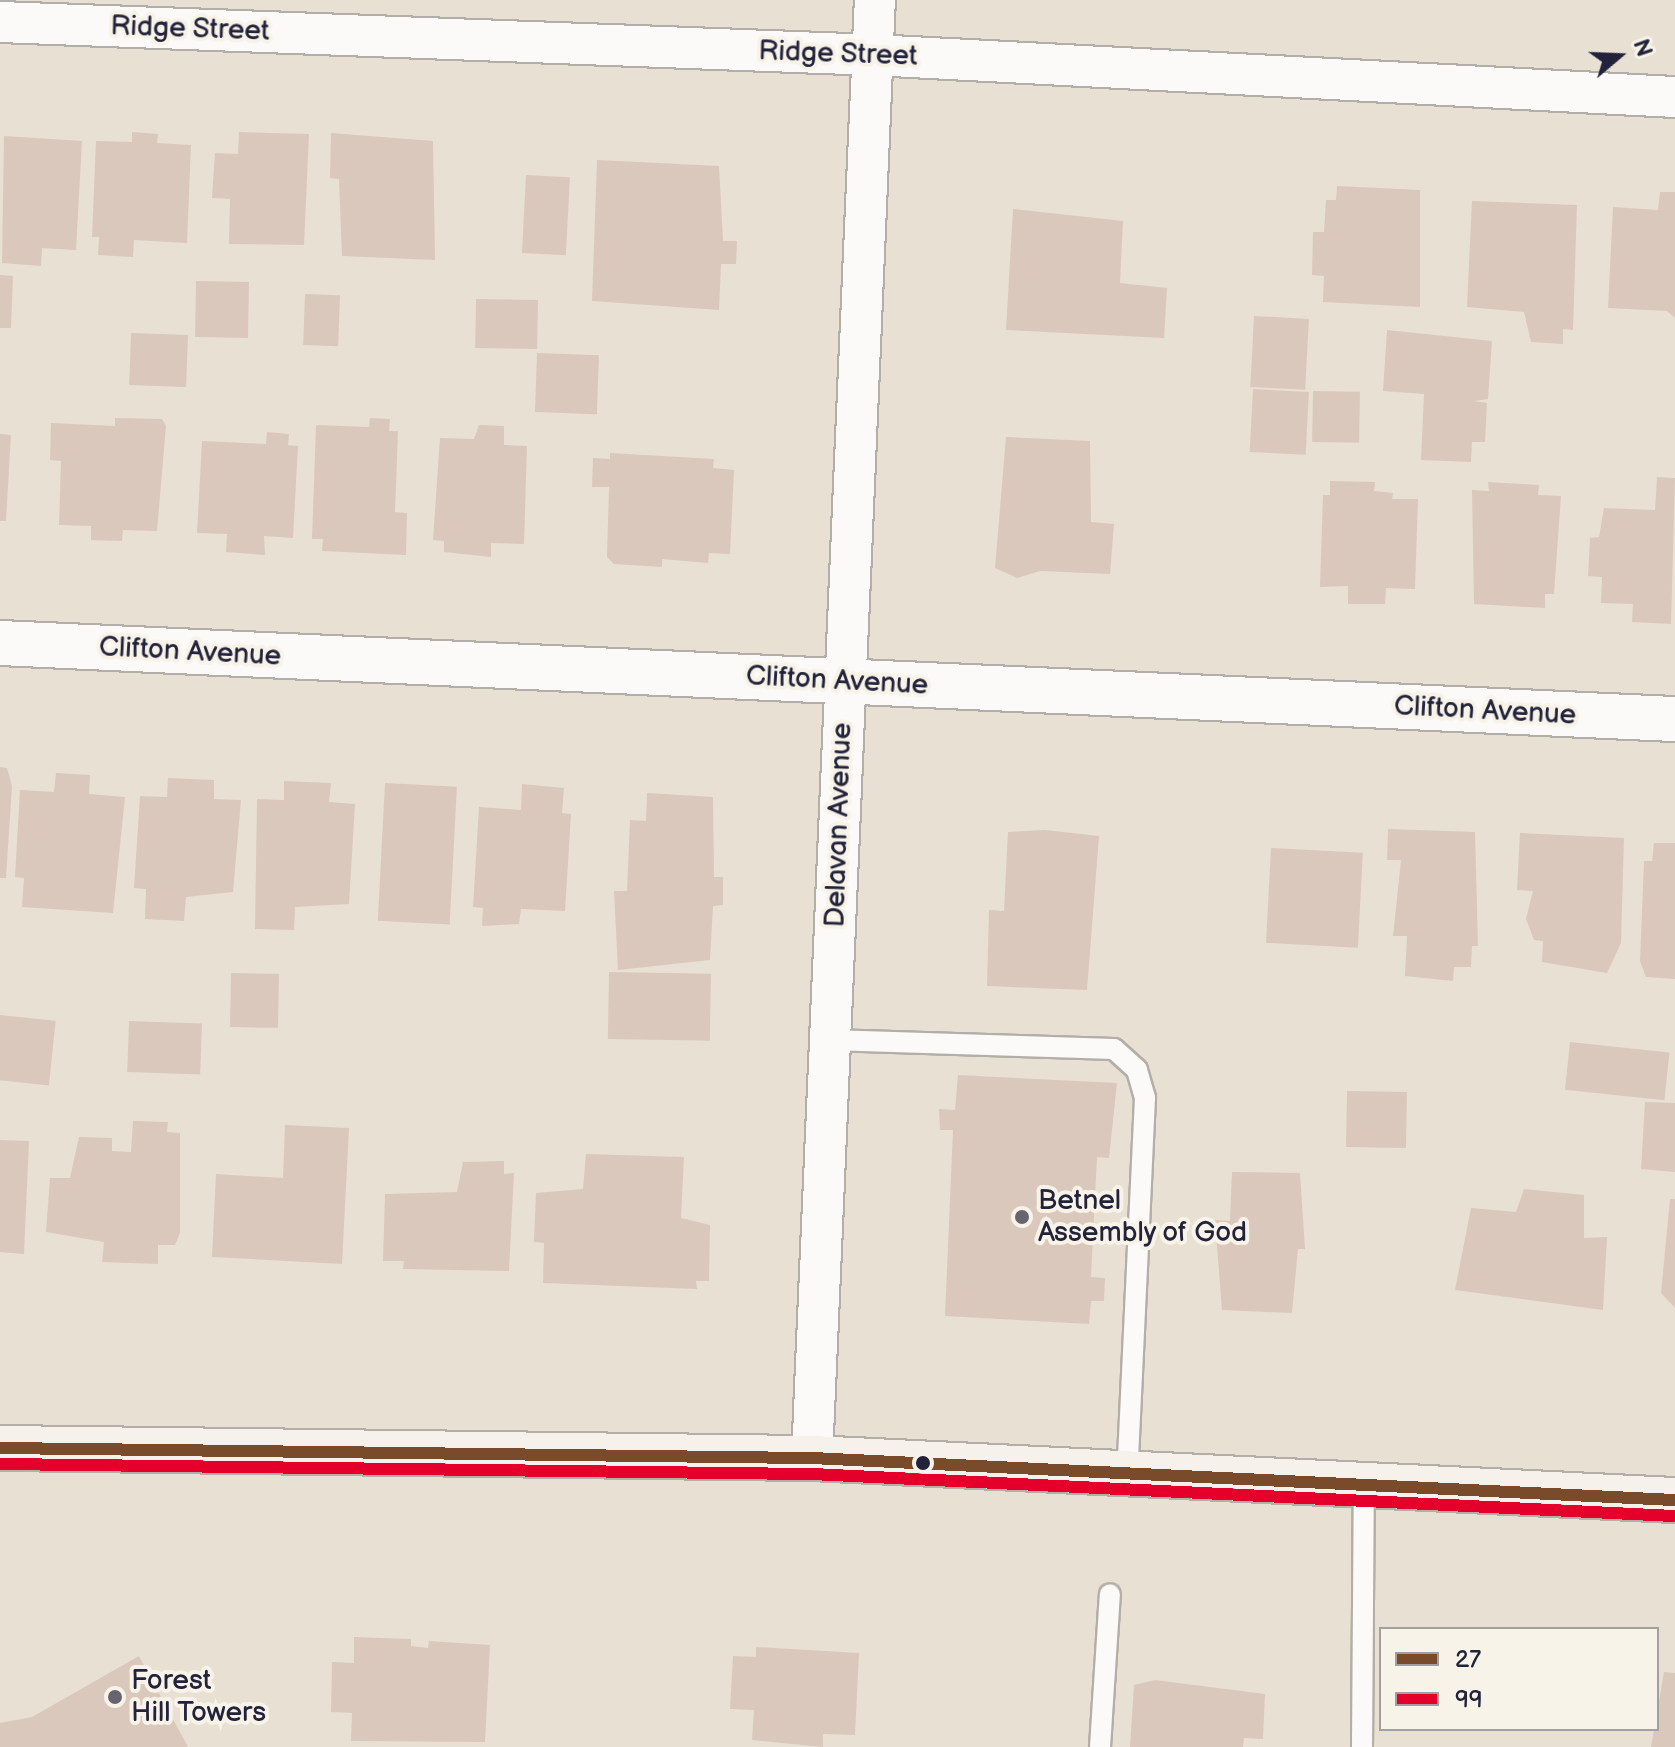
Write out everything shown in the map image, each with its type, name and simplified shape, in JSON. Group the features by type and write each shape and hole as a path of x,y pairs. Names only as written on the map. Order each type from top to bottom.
{"main road":[{"path":"0,1448 812,1458 1675,1500"}],"street":[{"name":"Delavan Avenue","path":"812,1458 875,0"},
{"name":"Ridge Street","path":"0,22 873,55 1675,97"},
{"name":"Clifton Avenue","path":"0,643 1675,719"}],"lane":[{"path":"830,1040 1114,1049 1137,1070 1145,1098 1127,1474"},
{"path":"1362,1747 1364,1485"},
{"path":"1100,1747 1110,1594"}],"building":[{"path":"132,132 158,134 157,143 191,145 187,243 134,240 133,257 98,255 99,237 92,237 96,141 132,142"},
{"path":"239,132 309,134 304,245 229,244 230,199 212,198 215,153 238,154"},
{"path":"331,133 433,141 435,260 342,256 339,179 330,178"},
{"path":"4,136 82,141 76,250 42,248 41,266 2,263"},
{"path":"597,160 719,166 723,241 737,241 736,264 721,264 719,310 592,301"},
{"path":"526,175 570,177 566,255 522,253"},
{"path":"1337,186 1420,190 1420,307 1323,302 1324,276 1312,275 1313,232 1324,232 1326,200 1336,200"},
{"path":"1660,192 1675,192 1675,318 1667,311 1608,308 1613,207 1658,210"},
{"path":"1472,201 1577,205 1573,330 1563,329 1563,344 1531,342 1524,312 1467,307"},
{"path":"1013,209 1123,221 1120,283 1167,288 1164,338 1006,330"},
{"path":"0,275 13,276 11,328 0,328"},
{"path":"196,281 249,282 248,338 195,337"},
{"path":"305,294 340,295 338,346 303,345"},
{"path":"476,299 538,300 537,349 475,348"},
{"path":"1254,316 1309,319 1305,390 1250,387"},
{"path":"1387,330 1492,341 1488,399 1474,401 1487,403 1485,442 1472,442 1471,462 1421,460 1424,394 1383,391"},
{"path":"131,333 188,335 186,387 129,385"},
{"path":"537,353 599,355 597,414 535,412"},
{"path":"1253,389 1309,392 1306,455 1250,452"},
{"path":"1313,391 1360,392 1359,443 1312,442"},
{"path":"115,418 162,419 166,426 157,531 123,530 122,541 91,540 91,526 59,525 61,461 50,460 51,423 115,426"},
{"path":"370,418 390,419 389,431 398,431 395,512 407,513 406,555 322,551 323,539 312,539 316,425 369,427"},
{"path":"479,425 504,426 504,445 527,446 524,544 491,543 491,557 444,552 444,541 433,540 440,438 474,439"},
{"path":"267,432 289,434 288,445 298,446 293,538 264,536 265,555 226,552 227,534 197,533 202,441 266,444"},
{"path":"0,434 11,435 6,521 0,521"},
{"path":"1006,437 1090,441 1091,522 1114,524 1110,574 1040,571 1017,578 995,568"},
{"path":"610,453 714,459 713,468 734,470 730,554 709,553 708,563 662,559 662,567 614,564 607,557 609,487 592,487 593,458 610,459"},
{"path":"1657,477 1675,478 1671,624 1632,622 1633,604 1601,603 1602,577 1588,576 1590,538 1599,537 1604,508 1655,510"},
{"path":"1330,481 1375,482 1374,491 1393,493 1392,499 1418,499 1415,589 1386,588 1385,604 1348,604 1348,586 1320,587 1323,495 1330,495"},
{"path":"1488,482 1539,485 1538,495 1561,496 1554,594 1545,594 1545,608 1474,604 1472,490 1489,491"},
{"path":"0,767 7,768 12,786 6,878 0,878"},
{"path":"56,773 90,775 89,794 125,797 113,913 22,907 24,878 15,877 20,790 54,792"},
{"path":"168,778 214,780 214,799 241,800 233,892 186,897 184,921 145,919 146,889 134,888 140,796 167,797"},
{"path":"284,781 331,783 329,802 355,804 349,904 295,907 294,930 255,929 257,799 284,800"},
{"path":"385,783 457,787 450,925 378,921"},
{"path":"522,784 564,788 562,813 571,814 565,911 521,909 519,924 482,926 483,908 473,907 479,807 521,810"},
{"path":"647,793 713,797 714,877 723,877 723,905 713,906 710,960 618,970 614,891 627,891 630,820 646,821"},
{"path":"1388,829 1475,832 1478,946 1472,946 1471,967 1454,967 1453,981 1405,976 1407,936 1393,936 1401,860 1387,860"},
{"path":"1045,830 1099,836 1087,990 987,986 989,910 1004,911 1008,832"},
{"path":"1520,833 1624,838 1621,943 1607,973 1542,962 1543,941 1534,940 1526,919 1533,891 1517,890"},
{"path":"1654,843 1675,843 1675,979 1646,977 1640,961 1644,861 1652,861"},
{"path":"1271,848 1363,853 1358,948 1266,943"},
{"path":"609,972 711,974 710,1041 608,1039"},
{"path":"231,973 279,974 278,1028 230,1027"},
{"path":"0,1015 56,1021 49,1085 0,1080"},
{"path":"129,1021 202,1024 200,1075 127,1072"},
{"path":"1570,1042 1669,1052 1664,1100 1565,1090"},
{"name":"Betnel Assembly of God","path":"958,1075 1117,1083 1109,1158 1097,1157 1091,1277 1105,1278 1104,1301 1091,1301 1089,1324 945,1316 953,1130 940,1130 939,1109 955,1110"},
{"path":"1347,1091 1407,1092 1406,1148 1346,1147"},
{"path":"1645,1102 1675,1103 1675,1172 1641,1169"},
{"path":"133,1121 168,1122 167,1132 180,1133 180,1233 175,1245 158,1245 158,1264 102,1262 104,1242 46,1232 50,1178 70,1178 79,1137 112,1138 112,1151 131,1152"},
{"path":"285,1125 349,1128 342,1264 212,1257 216,1174 283,1178"},
{"path":"0,1140 29,1141 24,1254 0,1252"},
{"path":"586,1154 684,1157 681,1218 710,1225 709,1281 696,1281 697,1289 543,1283 544,1243 534,1242 536,1193 583,1189"},
{"path":"504,1161 504,1174 514,1173 509,1271 403,1269 404,1261 383,1261 385,1194 457,1192 463,1162"},
{"path":"1232,1172 1300,1173 1305,1249 1298,1249 1292,1313 1222,1310 1215,1220 1230,1221"},
{"path":"1524,1189 1584,1195 1584,1238 1607,1237 1603,1310 1455,1290 1471,1208 1516,1212"},
{"path":"1670,1199 1675,1199 1675,1308 1661,1293"},
{"path":"354,1637 411,1639 411,1646 428,1648 429,1641 490,1645 485,1742 351,1741 352,1713 331,1712 332,1662 354,1663"},
{"path":"756,1647 859,1653 855,1735 823,1734 823,1747 752,1740 754,1710 730,1709 733,1656 756,1657"},
{"name":"Forest Hill Towers","path":"139,1656 188,1747 0,1747 0,1723 32,1717"},
{"path":"1664,1672 1675,1673 1675,1747 1651,1747 1654,1731 1659,1731 1659,1701"},
{"path":"1155,1680 1265,1694 1263,1739 1244,1738 1243,1747 1130,1747 1134,1685"}],"transit line":[{"name":"27","path":"0,1448 812,1458 1675,1500"},
{"name":"99","path":"0,1464 812,1474 1674,1516"}],"place":[{"name":"Betnel Assembly of God","path":"1022,1217"},
{"name":"Forest Hill Towers","path":"115,1697"}]}
